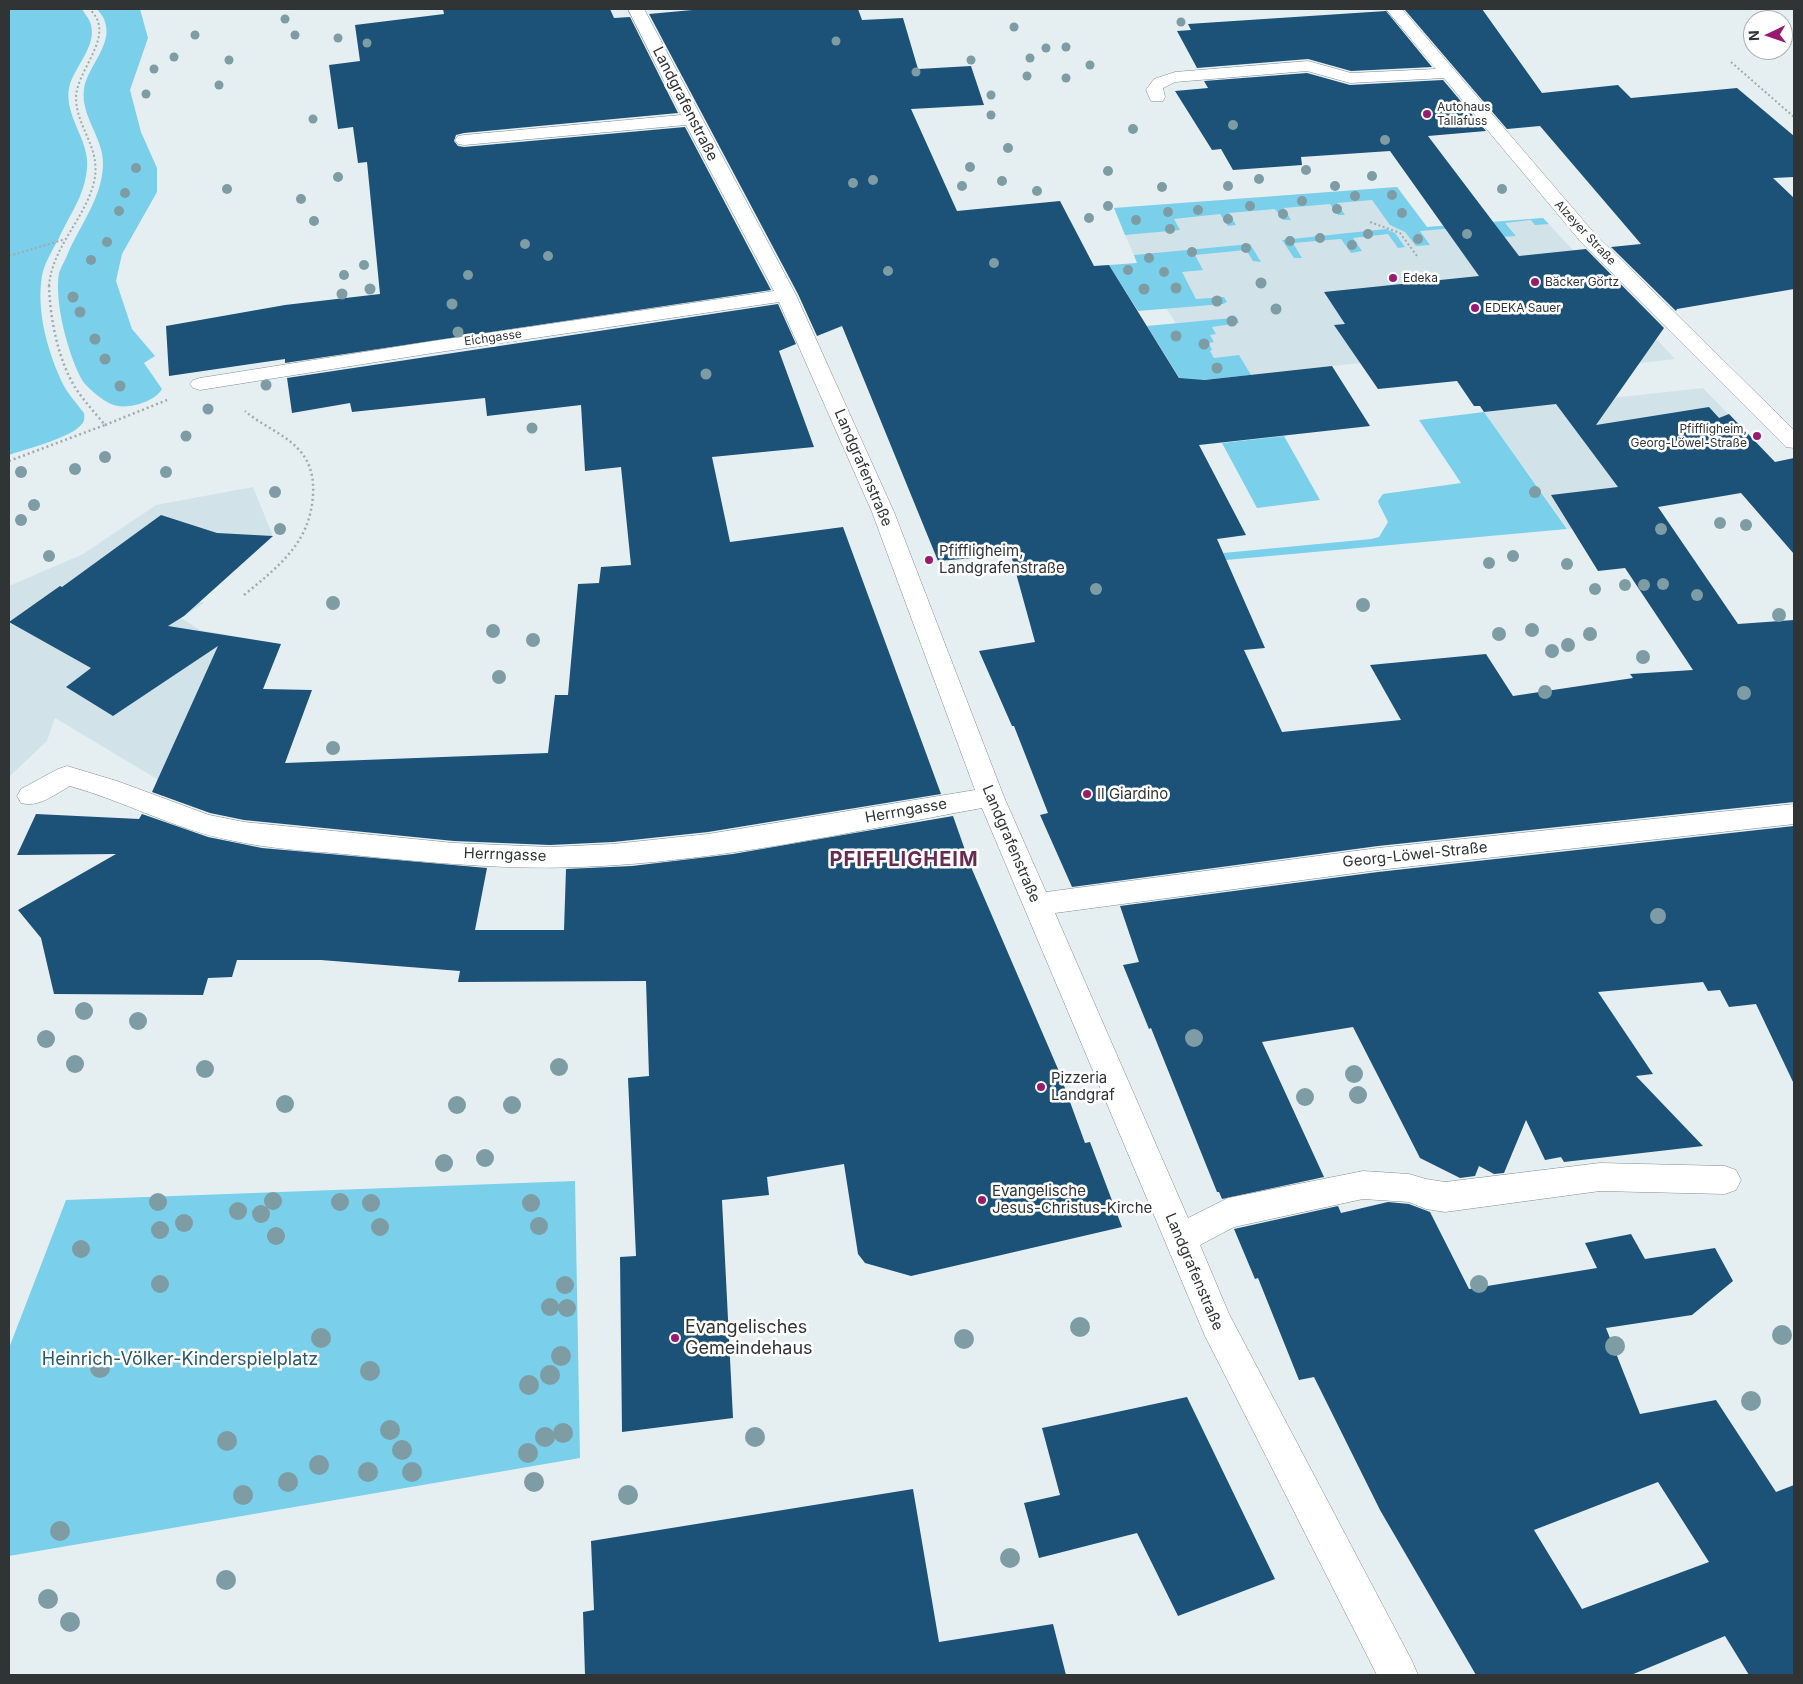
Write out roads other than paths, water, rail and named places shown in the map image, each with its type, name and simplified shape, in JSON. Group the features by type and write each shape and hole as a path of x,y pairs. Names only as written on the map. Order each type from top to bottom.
{"street":[{"name":"Landgrafenstraße","path":"636,9 786,295 883,512 991,797 1217,1326 1398,1675"},
{"name":"Alzeyer Straße","path":"1394,9 1588,238 1794,442"},
{"path":"1158,97 1154,87 1163,80 1200,74 1308,66 1350,78 1447,73"},
{"path":"464,140 692,119"},
{"path":"1565,242 1588,238"},
{"name":"Eichgasse","path":"200,384 786,295"},
{"name":"Herrngasse","path":"30,796 67,776 97,782 159,809 226,829 260,835 387,848 541,857 610,855 720,843 991,797"},
{"name":"Georg-Löwel-Straße","path":"1037,904 1368,860 1794,814"},
{"path":"1180,1239 1228,1213 1363,1185 1409,1188 1426,1194 1445,1197 1600,1177 1725,1180"}],"place":[{"name":"Autohaus Tallafuss","path":"1427,114"},
{"name":"Edeka","path":"1393,278"},
{"name":"Bäcker Görtz","path":"1535,282"},
{"name":"EDEKA Sauer","path":"1475,308"},
{"name":"Pfiffligheim, Georg-Löwel-Straße","path":"1757,436"},
{"name":"Pfiffligheim, Landgrafenstraße","path":"929,560"},
{"name":"Il Giardino","path":"1087,794"},
{"name":"Pizzeria Landgraf","path":"1041,1087"},
{"name":"Evangelische Jesus-Christus-Kirche","path":"982,1200"},
{"name":"Evangelisches Gemeindehaus","path":"675,1338"}],"district":[{"name":"PFIFFLIGHEIM","path":"904,860"}],"park label":[{"name":"Heinrich-Völker-Kinderspielplatz","path":"180,1360"}]}
